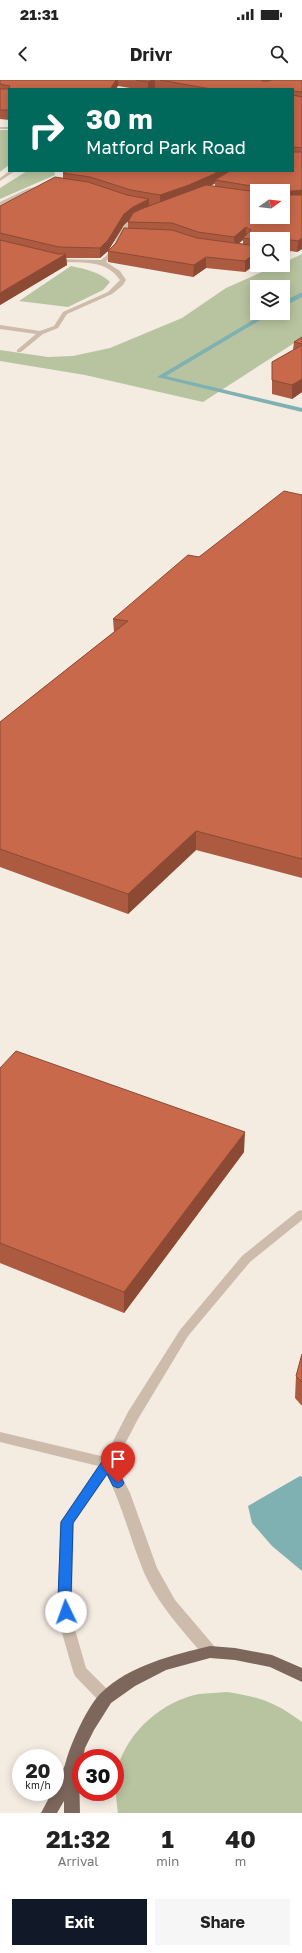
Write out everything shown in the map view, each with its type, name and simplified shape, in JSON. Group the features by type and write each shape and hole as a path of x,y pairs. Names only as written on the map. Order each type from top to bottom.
{"main road":[{"path":"49,1813 71,1772 78,1748 89,1725 106,1698 130,1681 163,1664 210,1652 235,1654 272,1661 302,1675"},
{"path":"71,1772 72,1813"}],"street":[{"path":"0,180 12,172"},
{"path":"0,204 29,190 56,183"},
{"path":"102,262 116,247 120,235 125,227 145,215"},
{"path":"120,235 128,235"},
{"path":"19,351 41,333 56,327 61,317 70,310 102,298 121,284 123,280 122,276 102,262 71,262 45,259"},
{"path":"0,327 41,333"},
{"path":"106,1698 80,1671 67,1626 65,1598 67,1522 108,1463 133,1416 184,1333 246,1259 302,1214"},
{"path":"0,1437 108,1463 123,1493 150,1570 170,1604 210,1652"}],"green space":[{"path":"0,130 8,130 8,166 0,172"},
{"path":"25,172 54,172 55,175 0,199 0,188"},
{"path":"302,254 302,338 203,402 85,375 0,361 0,350 48,357 73,356 110,348 182,318 226,288 262,272 290,272 290,260"},
{"path":"71,266 97,273 110,282 103,290 68,307 19,301"},
{"path":"227,1692 258,1698 275,1705 302,1722 302,1813 118,1813 117,1801 124,1801 124,1752 130,1741 149,1720 160,1711 173,1703 199,1694"}],"water":[{"path":"300,1476 302,1477 302,1571 272,1546 252,1523 248,1506"}],"building":[{"path":"0,80 116,80 111,88 9,88 10,86 0,84"},
{"path":"136,80 153,80 148,82"},
{"path":"160,80 302,80 302,92 294,91 294,88 205,88"},
{"path":"0,89 8,89 8,110 0,110"},
{"path":"294,95 302,97 302,148 294,147"},
{"path":"294,152 302,152 302,190 290,191 290,184 250,184 250,186 215,180 228,172 294,172"},
{"path":"217,172 189,185 160,195 131,190 90,177 63,173"},
{"path":"55,177 88,182 127,195 149,199 133,207 124,214 108,240 100,248 59,247 0,233 0,206"},
{"path":"206,185 250,191 250,224 290,224 290,195 302,195 302,238 298,241 290,240 290,232 250,232 250,239 243,238 251,230 246,227 234,237 198,232 172,223 128,222 133,213"},
{"path":"124,228 172,230 197,238 250,245 250,257 245,261 206,257 194,265 108,251 116,243"},
{"path":"0,240 58,254 66,254 0,293"},
{"path":"302,337 302,344 294,342"},
{"path":"302,345 302,379 292,385 272,380 272,362"},
{"path":"284,491 302,495 302,859 196,831 128,894 0,849 0,722 128,621 113,619 188,555 199,557"},
{"path":"16,1051 245,1132 124,1292 0,1243 0,1068"},
{"path":"302,1354 302,1382 296,1376"}],"waterway":[{"path":"290,301 302,294"},
{"path":"257,320 160,377 302,410"}],"route":[{"path":"66,1612 67,1522 108,1463 118,1483"}]}
